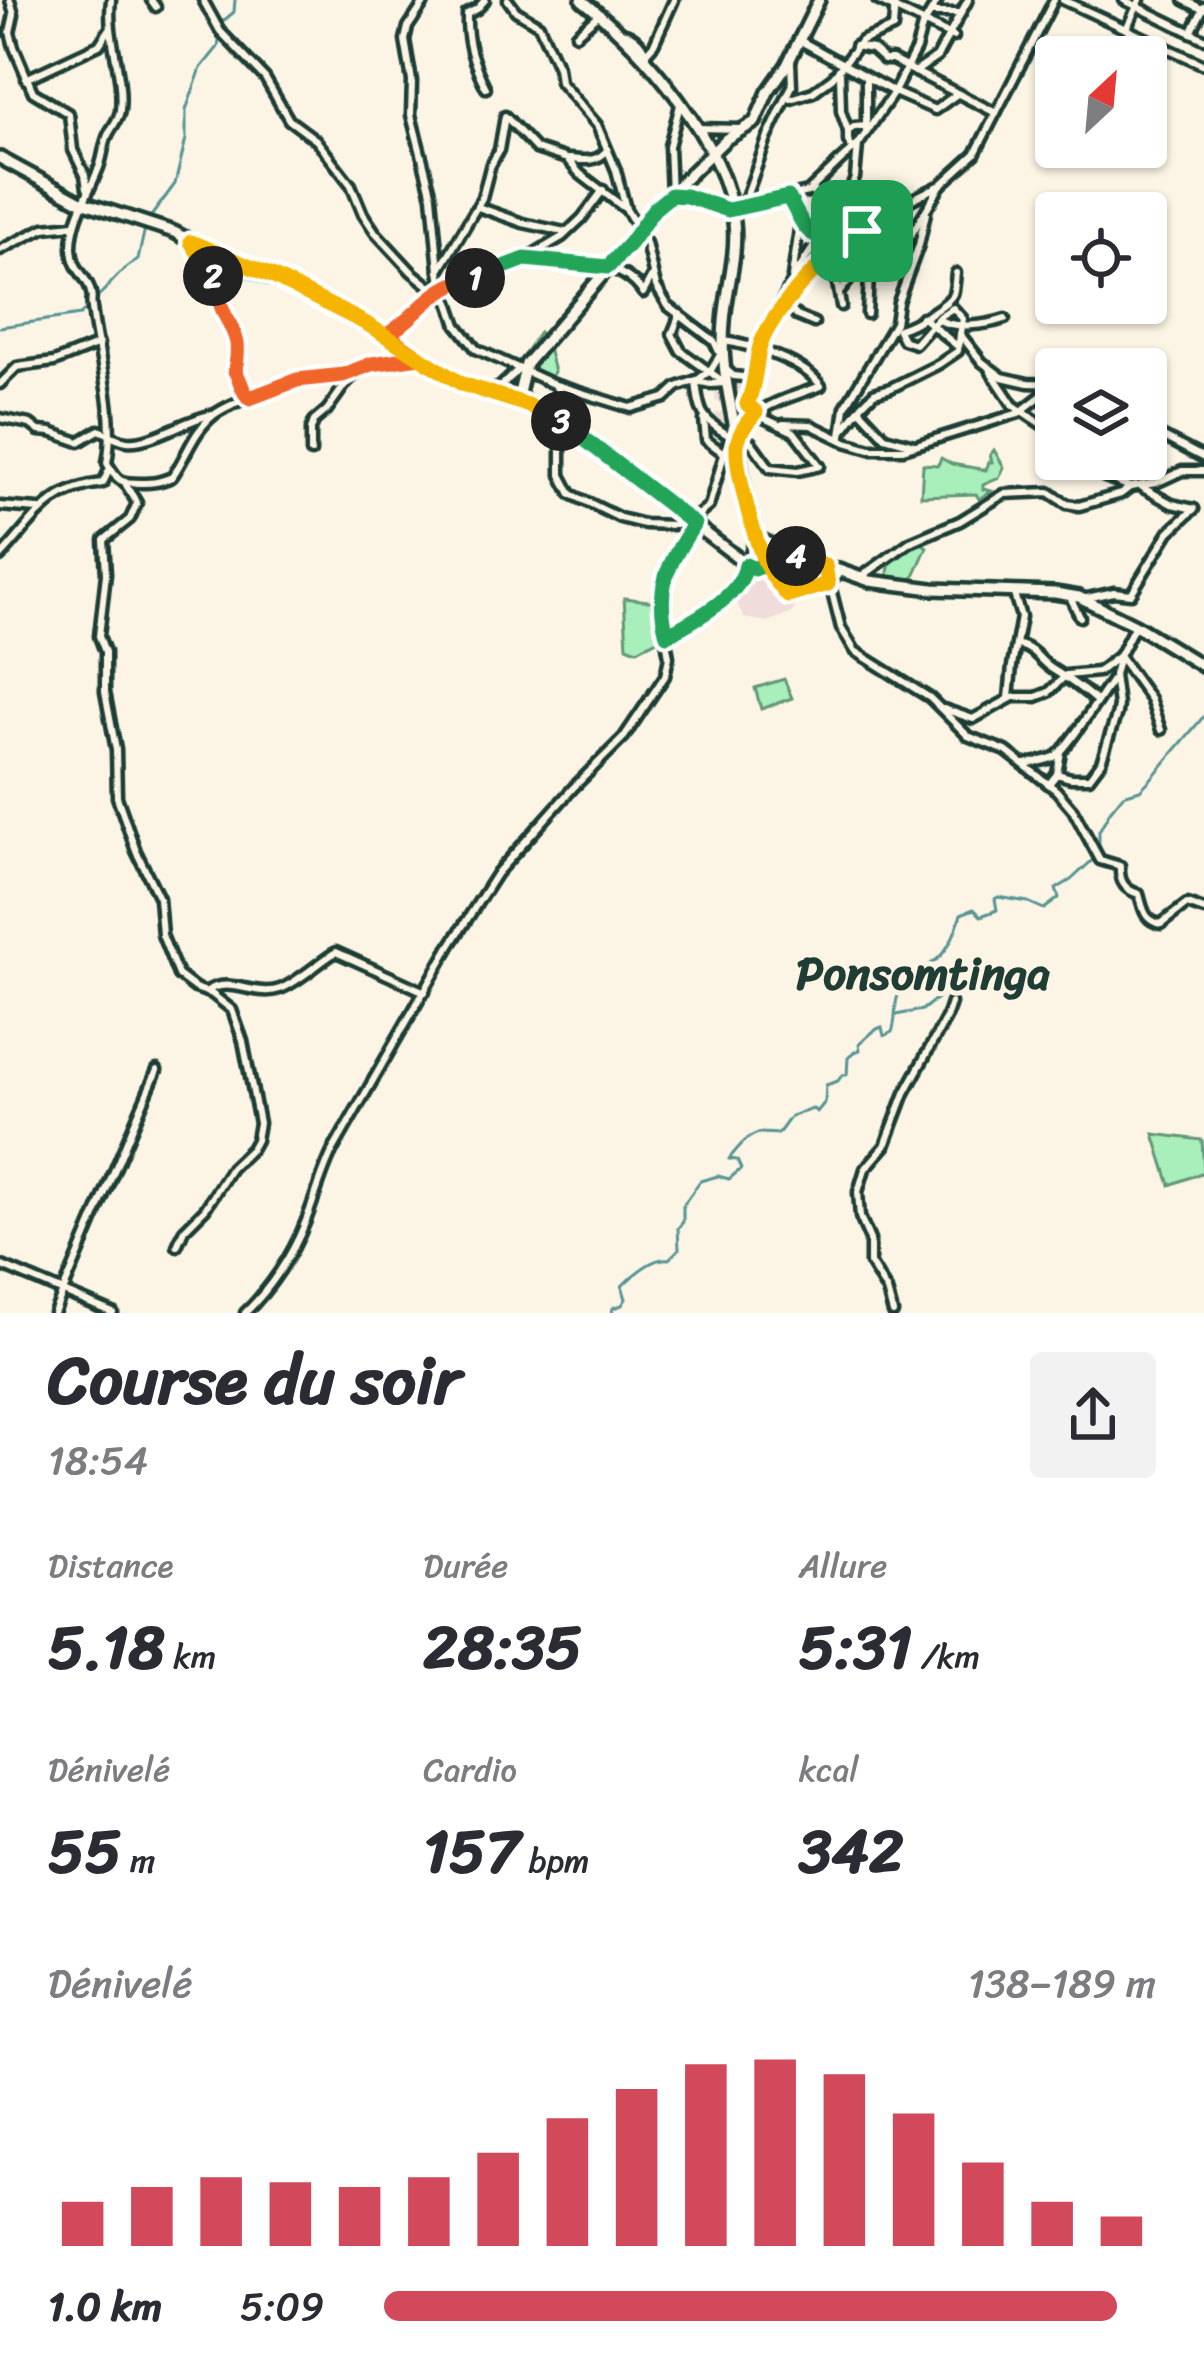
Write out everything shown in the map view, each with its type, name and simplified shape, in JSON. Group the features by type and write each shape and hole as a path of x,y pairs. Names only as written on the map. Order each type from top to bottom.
{"street":[{"path":"202,0 220,31 265,78 289,120 316,140 351,184 375,232 396,257 449,302 473,346 553,384 631,407 664,398 677,387 696,381 722,357"},
{"path":"426,0 405,40 412,81 411,116 432,196 439,290"},
{"path":"485,0 467,14 466,30 472,61 485,88"},
{"path":"508,0 542,30 560,82 594,120 665,302 714,341 733,376 753,378"},
{"path":"582,0 647,59 680,103 737,207"},
{"path":"647,59 674,0"},
{"path":"484,392 500,387 523,368 654,209 710,154 755,122 819,0"},
{"path":"877,0 896,5 951,36"},
{"path":"808,192 855,149 894,92 938,0"},
{"path":"915,72 938,57 968,0"},
{"path":"853,245 862,231 890,210 941,185 976,152 1054,0"},
{"path":"1063,0 1204,65"},
{"path":"1124,0 1139,3 1204,39"},
{"path":"1184,0 1203,8 1191,33"},
{"path":"7,1 14,14 10,32 26,79 33,92 69,114 73,150 87,188"},
{"path":"110,2 120,108 75,224 73,255 90,290 106,382 112,443 107,459 137,502 130,519 104,540 106,574 99,634 116,750 117,796 159,898 170,960 184,982 229,1008 237,1024 255,1094 258,1133 251,1149 231,1168 177,1246"},
{"path":"1126,29 1139,3"},
{"path":"791,99 812,92 865,38 893,28 896,5"},
{"path":"931,13 961,13"},
{"path":"576,34 599,14"},
{"path":"26,79 99,45 111,26"},
{"path":"799,40 841,67 932,110 957,94"},
{"path":"0,46 14,47"},
{"path":"855,46 872,50 996,113"},
{"path":"245,1313 257,1303 298,1240 328,1160 497,873 624,736 670,665 662,586 692,523 709,506 731,430 722,357 737,207 792,86 790,59"},
{"path":"738,441 751,442 770,468 798,472 820,466 800,436 747,404 759,350 792,281 812,249 835,228 855,176 855,149 848,141 841,111 841,67"},
{"path":"866,77 869,128"},
{"path":"671,195 669,146 680,103"},
{"path":"439,271 488,184 505,116 536,149 592,161 607,151"},
{"path":"697,128 740,129"},
{"path":"848,131 869,128"},
{"path":"0,158 83,202 167,229 300,290 387,335 462,384 527,405 567,425 746,565 755,569 787,552"},
{"path":"567,159 626,209"},
{"path":"839,293 862,264 889,254 912,236 941,185"},
{"path":"387,335 439,290 525,259 568,232 603,190"},
{"path":"671,195 718,208 849,190"},
{"path":"788,197 807,229 853,245 870,259"},
{"path":"478,206 568,232"},
{"path":"0,250 44,228 75,224"},
{"path":"827,235 844,226 854,227 871,240 867,314"},
{"path":"792,281 799,229"},
{"path":"776,317 838,252 871,240 912,236"},
{"path":"840,438 845,407 894,332 912,236"},
{"path":"191,242 209,267 223,312 234,328 239,354 235,371 250,398"},
{"path":"525,259 608,267 632,278 643,293 653,274"},
{"path":"824,263 837,283 841,306"},
{"path":"814,274 830,272"},
{"path":"894,332 947,302 956,273"},
{"path":"785,304 814,323"},
{"path":"840,438 874,394 958,351 963,319 953,308 915,344 894,332"},
{"path":"680,314 672,334 677,347 725,383"},
{"path":"922,316 960,330 1008,399 1035,418"},
{"path":"960,330 1005,319"},
{"path":"936,322 958,346"},
{"path":"723,340 752,345 817,378 821,386 756,412 738,441"},
{"path":"0,384 17,367 54,362 99,344"},
{"path":"0,418 76,442 96,430 135,441 297,380 343,375 365,366 419,357"},
{"path":"311,452 314,421 365,366"},
{"path":"523,368 519,393 527,405"},
{"path":"988,368 1002,377 1035,382"},
{"path":"696,381 725,383"},
{"path":"696,381 706,440 725,454"},
{"path":"553,384 564,401 567,425"},
{"path":"780,424 812,425 870,449 903,449 1022,411 1035,401"},
{"path":"859,409 885,437 915,445"},
{"path":"126,485 172,477 190,444 214,415"},
{"path":"704,419 731,430 738,441 740,470 765,561 788,596 828,584 842,572"},
{"path":"584,436 561,441 561,475 572,494 626,520 692,523"},
{"path":"1167,439 1204,458"},
{"path":"0,557 51,500 103,483 110,468"},
{"path":"860,578 910,542 961,521 1004,494 1049,492 1066,504 1079,506 1182,471 1204,471"},
{"path":"1083,598 1131,594 1169,532 1194,509 1114,480"},
{"path":"0,506 41,509"},
{"path":"757,536 860,578 933,590 1083,598 1204,668"},
{"path":"667,635 695,620 742,582 757,536"},
{"path":"825,565 841,628 855,651 943,709 968,736 997,746 1048,784 1072,806 1100,860 1119,865 1127,890 1139,894 1143,913 1153,922 1161,924 1186,904 1204,910"},
{"path":"1010,698 1021,617 1013,591"},
{"path":"1070,595 1080,617"},
{"path":"1048,784 1058,774 1069,738 1080,730 1114,675 1135,625"},
{"path":"1017,644 1029,647 1096,701"},
{"path":"943,709 972,719 1010,698 1040,696 1066,675 1098,672 1119,656"},
{"path":"1119,656 1150,699 1161,730"},
{"path":"1058,774 1090,778 1101,762 1118,710 1114,675"},
{"path":"1026,764 1052,759 1061,752"},
{"path":"206,992 221,984 279,989 336,952 425,992"},
{"path":"893,1313 887,1291 870,1263 870,1240 860,1216 858,1192 865,1169 885,1146 905,1093 951,1003"},
{"path":"54,1313 157,1070"},
{"path":"0,1265 113,1313"}],"shaded area":[{"path":"715,372 745,379 745,384 758,390 761,410 744,430 716,427 715,413 722,412 721,401 715,401"},
{"path":"752,545 758,547 762,565 783,555 813,576 791,614 766,622 744,618 733,595 743,583"}],"green space":[{"path":"539,332 546,340 554,372 548,380 518,364"},
{"path":"994,450 1004,467 999,478 983,485 991,491 979,499 976,494 921,496 923,464 938,465 941,458 986,470"},
{"path":"919,541 927,547 912,581 888,577 897,554"},
{"path":"624,598 657,602 659,639 637,650 627,646"},
{"path":"784,679 792,698 761,709 755,688"},
{"path":"1154,1134 1202,1140 1204,1172 1170,1185"}],"waterway":[{"path":"149,219 175,184 186,139 186,110 201,68 218,47 222,22 234,12 235,0"},
{"path":"95,300 138,260 145,228"},
{"path":"0,327 80,315 89,307"},
{"path":"612,1313 626,1299 622,1286 650,1263 669,1259 679,1249 683,1205 700,1181 718,1176 729,1179 741,1169 737,1160 729,1159 747,1139 761,1133 778,1134 791,1116 817,1112 825,1102 826,1085 847,1075 848,1058 860,1050 859,1044 878,1028 882,1027 884,1036 892,1032 902,987 943,953 961,914 974,909 981,916 997,910 998,897 1044,909 1059,898 1056,889 1099,854 1099,831 1110,811 1123,795 1140,790 1150,780 1204,716"},
{"path":"896,1015 922,1010 941,995"}],"district":[{"name":"Ponsomtinga","path":"923,973"}],"route":[{"path":"862,231 844,226 825,237 813,234 788,197 728,210 671,195 608,267 525,259 452,284 387,335 419,357 372,364 343,375 297,380 250,398 235,371 237,335 223,312 209,267 191,242 367,324 387,335 462,384 545,412 576,430 694,524 662,586 667,635 732,591 742,582 746,565 755,569 765,561 779,559 787,552 825,565 828,584 788,596 771,574 765,561 748,504 737,445 756,412 747,404 760,347 781,308 834,255 871,240 862,231"}]}
